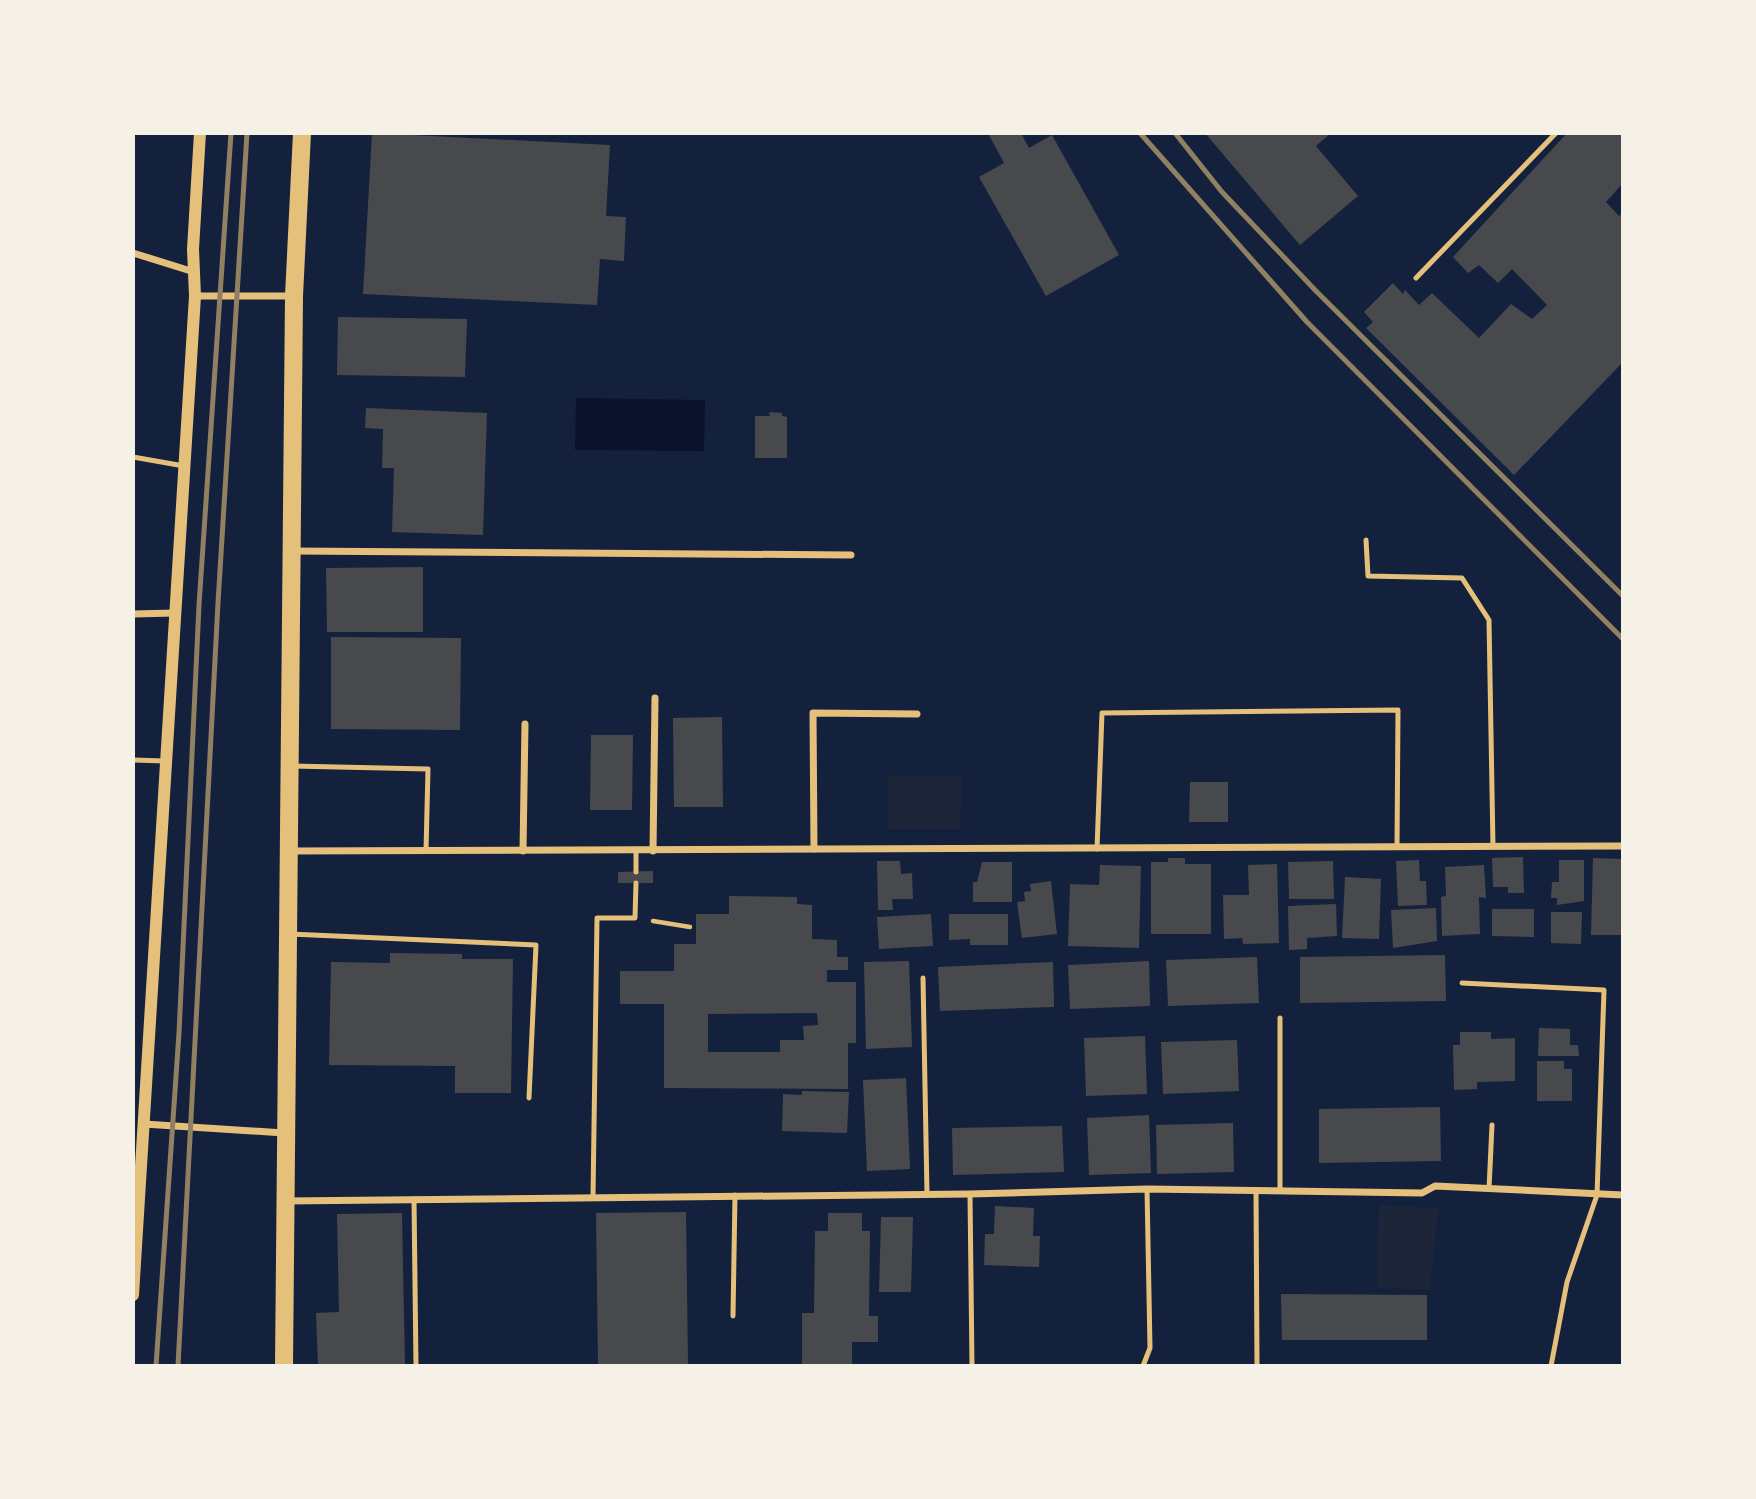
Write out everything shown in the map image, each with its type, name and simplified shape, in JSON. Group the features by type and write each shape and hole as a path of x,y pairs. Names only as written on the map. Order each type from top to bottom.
{"main road":[{"path":"284,1366 284,1133 294,296 302,133"}],"street":[{"path":"133,1295 195,296 200,133"},
{"path":"133,253 194,272"},
{"path":"195,296 294,296"},
{"path":"291,551 850,555"},
{"path":"133,614 175,613"},
{"path":"653,850 655,698"},
{"path":"814,849 813,713 917,714"},
{"path":"523,851 525,724"},
{"path":"288,852 1623,846"},
{"path":"144,1124 284,1133"},
{"path":"284,1201 593,1196 970,1195 1147,1189 1422,1193 1435,1186 1623,1195"}],"lane":[{"path":"1416,278 1556,133"},
{"path":"133,457 184,466"},
{"path":"1367,540 1368,576 1462,578 1489,620 1493,847"},
{"path":"1097,849 1102,713 1398,710 1397,847"},
{"path":"133,760 166,761"},
{"path":"289,766 428,769 426,851"},
{"path":"636,850 636,872"},
{"path":"593,1196 597,918 635,918 636,883"},
{"path":"287,934 536,945 529,1098"},
{"path":"923,978 927,1194"},
{"path":"1462,984 1604,990 1597,1195 1567,1282 1550,1366"},
{"path":"1280,1018 1280,1190"},
{"path":"1489,1189 1492,1125"},
{"path":"1143,1366 1150,1348 1147,1189"},
{"path":"1256,1189 1257,1365"},
{"path":"733,1316 735,1195"},
{"path":"970,1195 972,1366"},
{"path":"414,1199 416,1366"}],"path":[{"path":"635,918 690,927"}],"shaded area":[{"path":"576,398 705,400 704,451 575,450"},
{"path":"962,775 960,829 888,829 888,776"},
{"path":"1379,1205 1438,1208 1430,1290 1377,1287"}],"building":[{"path":"372,133 610,145 606,216 626,217 624,261 600,259 597,305 363,294"},
{"path":"1021,133 1029,148 1052,135 1119,255 1046,296 979,177 1004,163 989,135"},
{"path":"1205,133 1331,133 1316,146 1358,196 1300,245"},
{"path":"1567,133 1623,133 1623,183 1606,202 1619,216 1623,212 1623,362 1514,475 1366,328 1373,322 1364,312 1393,283 1403,294 1405,290 1419,305 1432,293 1479,338 1511,304 1532,319 1547,305 1512,269 1498,283 1479,265 1468,273 1453,257"},
{"path":"338,317 467,319 465,377 337,375"},
{"path":"366,408 487,413 483,535 392,532 394,468 382,468 383,429 365,428"},
{"path":"769,412 782,413 782,416 787,417 787,458 755,458 755,416 770,416"},
{"path":"423,567 423,632 327,632 326,568"},
{"path":"331,637 461,638 460,730 331,729"},
{"path":"722,717 723,807 674,807 673,718"},
{"path":"591,735 633,735 632,810 590,810"},
{"path":"1190,782 1228,782 1228,822 1189,822"},
{"path":"1523,857 1524,893 1508,893 1508,887 1493,887 1492,858"},
{"path":"1168,858 1185,858 1185,864 1211,864 1211,934 1151,934 1151,862 1168,862"},
{"path":"1593,858 1623,859 1623,935 1591,935"},
{"path":"1419,860 1420,881 1426,881 1427,905 1398,906 1396,861"},
{"path":"1559,860 1584,860 1584,901 1557,905 1557,898 1551,898 1552,882 1559,882"},
{"path":"877,861 900,861 901,874 912,873 913,899 892,899 893,910 878,910"},
{"path":"1333,861 1334,899 1289,899 1288,862"},
{"path":"982,862 1012,862 1012,902 973,902 973,882 977,882"},
{"path":"1277,864 1279,943 1243,944 1242,938 1224,939 1223,895 1249,895 1248,865"},
{"path":"1100,865 1141,866 1139,948 1068,946 1070,884 1099,885"},
{"path":"1484,865 1486,898 1479,897 1480,934 1442,936 1441,897 1446,896 1445,867"},
{"path":"653,871 653,883 618,883 618,872"},
{"path":"1345,877 1381,879 1379,939 1342,938"},
{"path":"1051,881 1057,934 1022,938 1017,902 1025,901 1024,892 1031,891 1030,884"},
{"path":"729,896 797,897 797,904 812,905 812,939 837,940 837,957 848,957 848,970 827,970 827,982 856,982 856,1043 848,1043 848,1089 664,1088 664,1004 620,1004 620,971 674,971 674,944 696,944 696,914 729,914","holes":["817,1013 818,1025 803,1026 804,1040 780,1040 780,1052 708,1052 708,1014"]},
{"path":"1336,904 1337,936 1307,938 1307,949 1289,950 1288,906"},
{"path":"1436,908 1437,941 1393,948 1391,910"},
{"path":"1492,909 1534,909 1534,937 1492,936"},
{"path":"1551,912 1582,912 1581,944 1551,943"},
{"path":"931,914 933,946 879,949 877,917"},
{"path":"949,914 1008,914 1008,945 970,945 970,939 949,940"},
{"path":"390,953 462,954 462,959 513,959 511,1093 455,1093 455,1066 329,1065 331,962 390,963"},
{"path":"1445,955 1446,1001 1300,1003 1300,957"},
{"path":"1257,957 1259,1003 1168,1006 1166,960"},
{"path":"909,961 912,1047 866,1049 864,962"},
{"path":"1149,961 1150,1006 1070,1009 1068,965"},
{"path":"1053,962 1054,1007 940,1011 938,967"},
{"path":"1539,1028 1570,1029 1570,1045 1578,1045 1579,1056 1538,1056"},
{"path":"1460,1032 1491,1032 1491,1039 1515,1038 1515,1081 1477,1082 1477,1089 1454,1090 1453,1045 1460,1045"},
{"path":"1145,1036 1147,1094 1086,1096 1084,1038"},
{"path":"1237,1040 1239,1091 1163,1094 1161,1042"},
{"path":"1537,1061 1564,1061 1564,1069 1572,1069 1572,1101 1537,1101"},
{"path":"906,1078 910,1169 867,1171 863,1080"},
{"path":"802,1091 849,1092 847,1133 782,1131 783,1094 802,1095"},
{"path":"1440,1107 1441,1161 1319,1163 1319,1109"},
{"path":"1149,1115 1151,1173 1089,1175 1087,1118"},
{"path":"1233,1123 1234,1172 1157,1174 1156,1125"},
{"path":"1062,1126 1064,1172 953,1175 952,1128"},
{"path":"995,1206 1034,1208 1033,1236 1040,1236 1039,1267 984,1265 985,1234 994,1234"},
{"path":"686,1212 688,1366 598,1366 596,1213"},
{"path":"402,1213 405,1366 318,1366 316,1313 339,1312 337,1214"},
{"path":"828,1213 862,1213 862,1231 870,1231 869,1316 878,1316 878,1342 852,1342 852,1366 802,1366 802,1313 814,1313 815,1231 828,1231"},
{"path":"881,1217 913,1217 911,1292 879,1292"},
{"path":"1281,1294 1427,1295 1427,1340 1282,1340"}],"railway":[{"path":"156,1366 179,1033 199,605 231,133"},
{"path":"178,1366 218,603 247,133"},
{"path":"1140,133 1307,322 1623,639"},
{"path":"1175,133 1222,192 1316,291 1623,596"}]}
